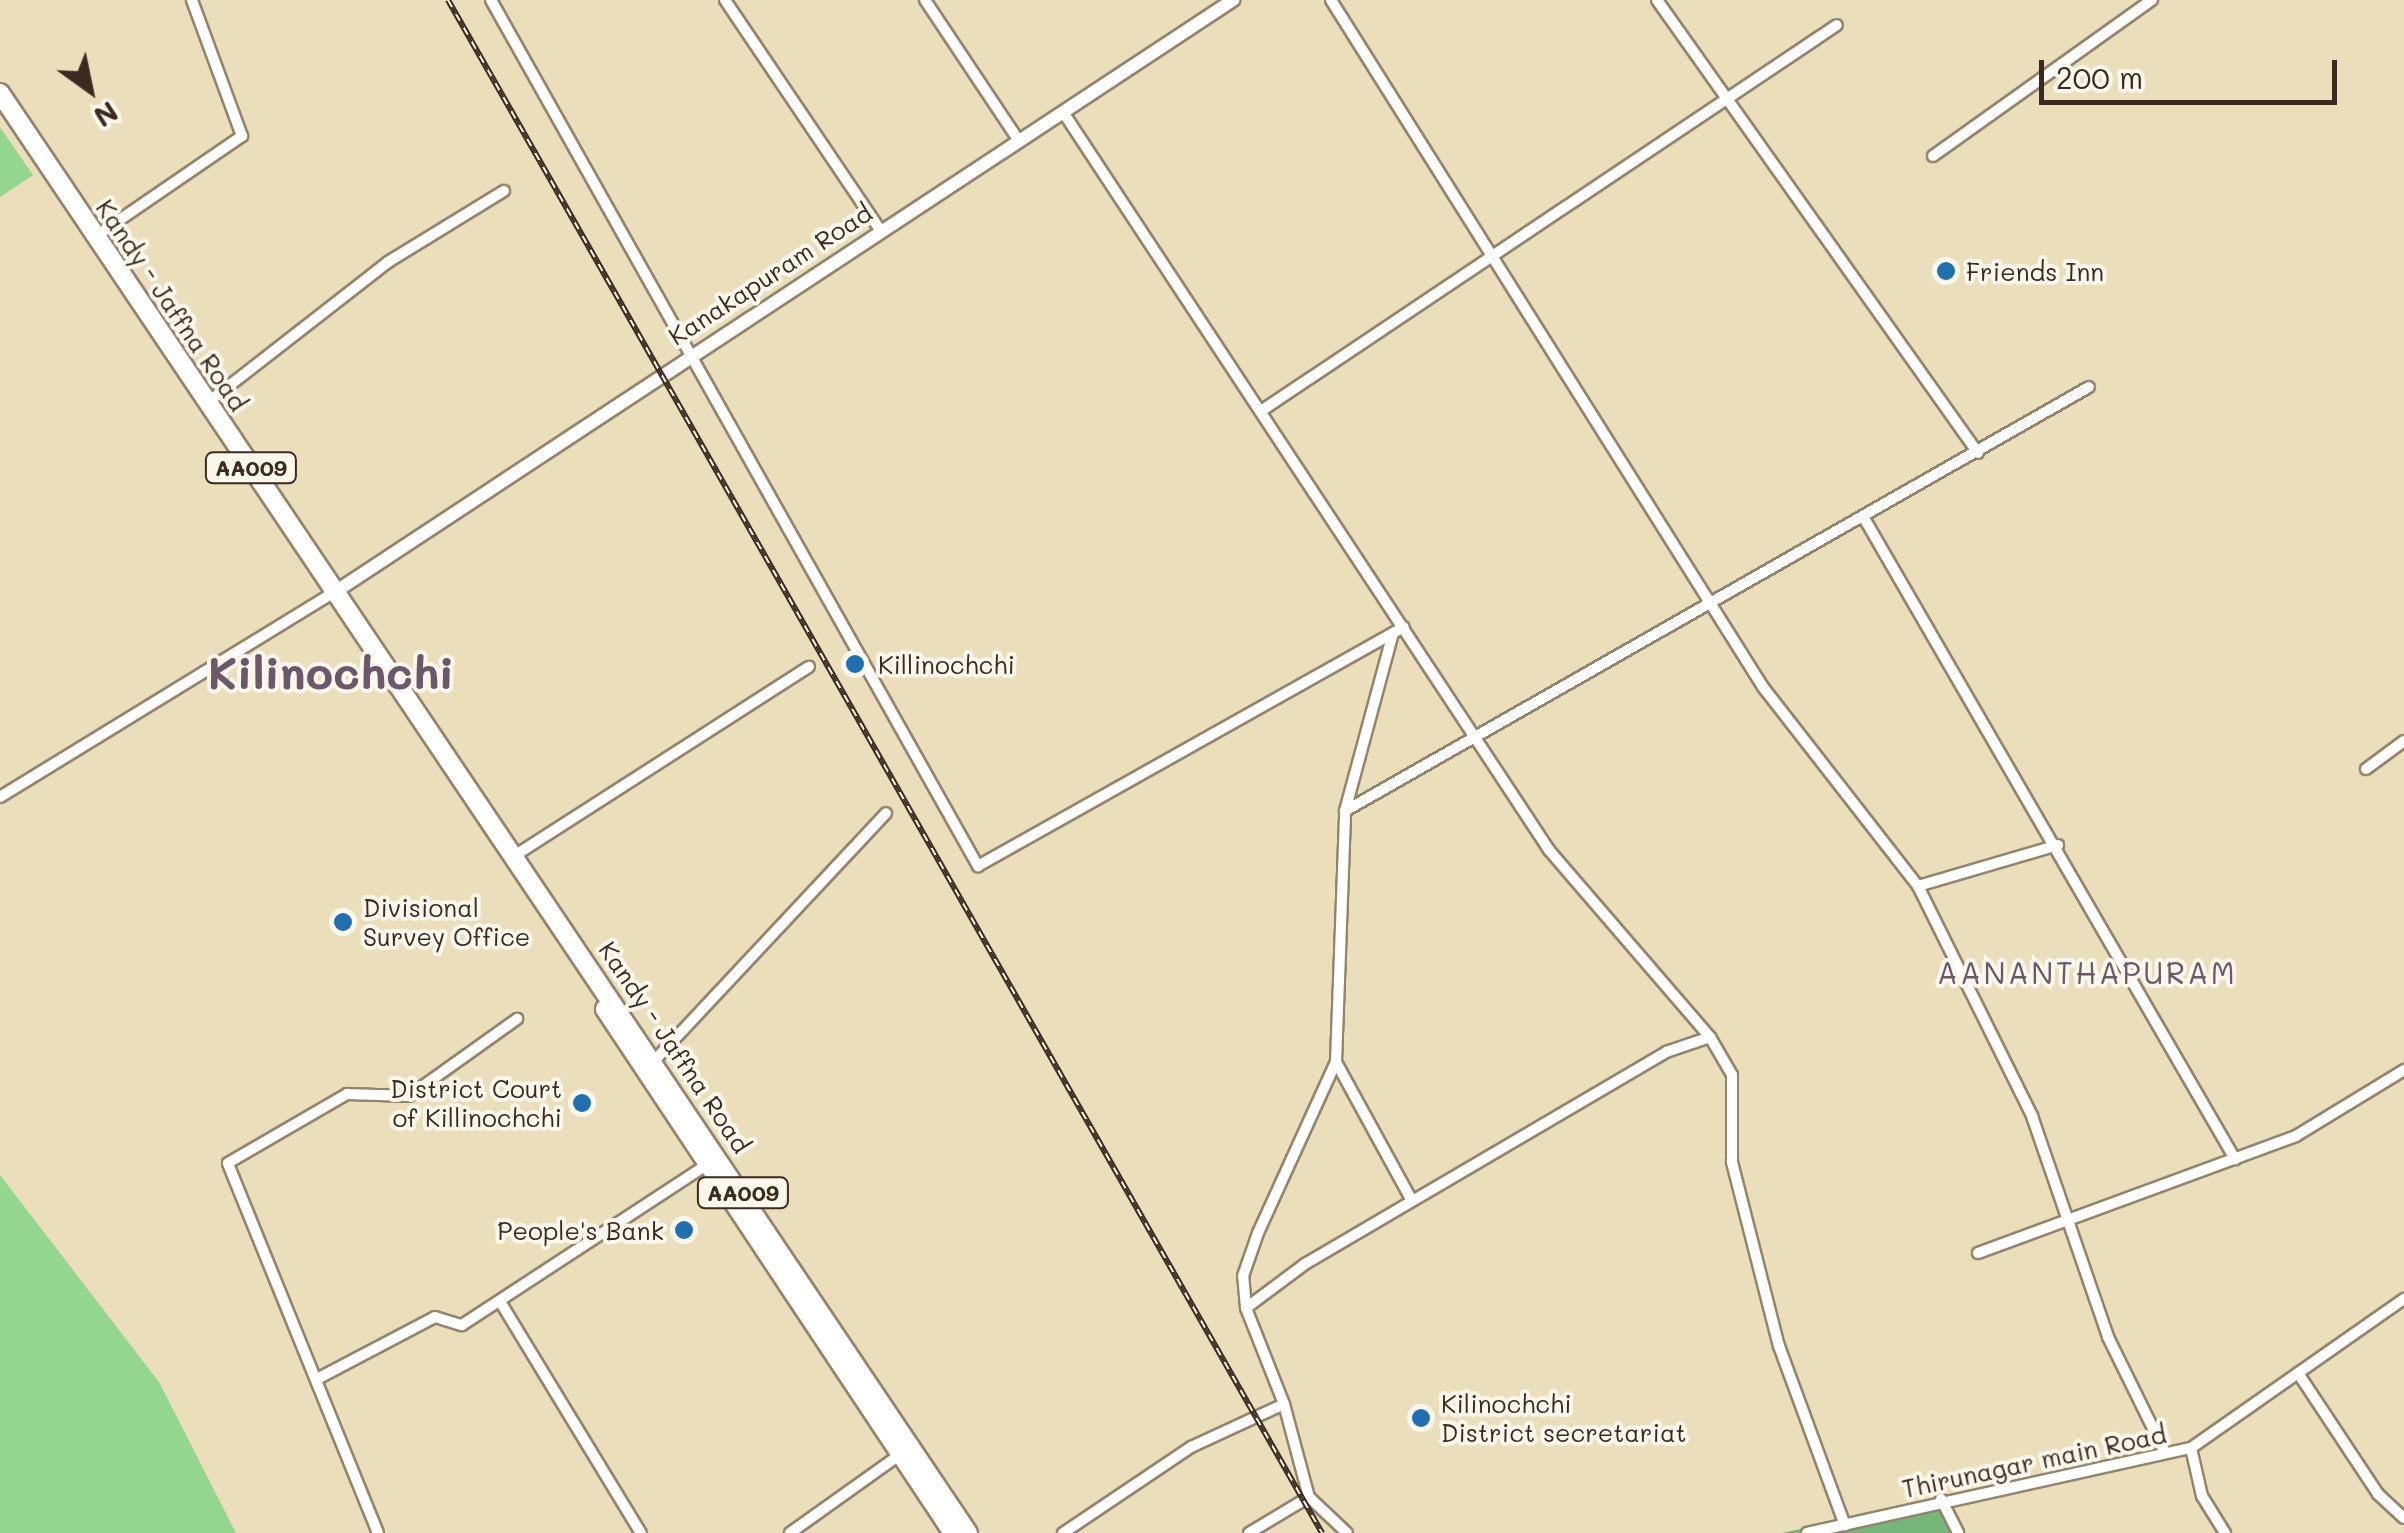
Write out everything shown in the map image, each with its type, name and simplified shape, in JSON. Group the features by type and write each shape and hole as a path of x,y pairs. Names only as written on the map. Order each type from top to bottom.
{"highway":[{"name":"Kandy - Jaffna Road","path":"0,93 906,1450 968,1533"},
{"name":"Kandy - Jaffna Road","path":"508,853 655,1060 713,1160"},
{"name":"Kandy - Jaffna Road","path":"906,1450 953,1533"}],"street":[{"path":"96,236 242,136 192,0"},
{"path":"491,0 694,349 978,866 1399,630"},
{"path":"725,0 880,230"},
{"path":"926,0 1019,142"},
{"name":"Kanakapuram Road","path":"335,592 694,349 1233,0"},
{"path":"1331,0 1496,253 1764,687 1918,886 2032,1116 2071,1219 2108,1337 2165,1454"},
{"path":"1657,0 1978,453"},
{"path":"1932,156 2152,0"},
{"path":"1261,412 1837,25"},
{"path":"1064,112 1399,630 1475,735 1550,850 1710,1038 1732,1075 1732,1162 1779,1346 1845,1526"},
{"path":"207,403 373,273 504,191"},
{"path":"1345,811 1713,605 2089,387"},
{"path":"1864,518 2058,845 2235,1159"},
{"path":"0,798 335,592"},
{"path":"1347,1533 1309,1497 1284,1404 1246,1308 1243,1276 1258,1233 1336,1062 1345,811 1399,630"},
{"path":"508,853 809,666"},
{"path":"2366,769 2404,741"},
{"path":"655,1060 886,814"},
{"path":"1918,886 2058,845"},
{"path":"378,1533 228,1163 347,1094 409,1096 516,1019"},
{"path":"1246,1308 1412,1201 1666,1052 1710,1038"},
{"path":"1336,1062 1412,1201"},
{"path":"1978,1253 2296,1136 2404,1070"},
{"path":"317,1379 435,1317 462,1325 501,1303 713,1160"},
{"name":"Thirunagar main Road","path":"1807,1533 1941,1500 2191,1448 2404,1299"},
{"path":"501,1303 641,1533"},
{"path":"2298,1373 2378,1494 2404,1518"},
{"path":"1064,1533 1191,1447 1284,1404"},
{"path":"2191,1448 2202,1496 2225,1533"},
{"path":"790,1533 906,1450"},
{"path":"1249,1533 1309,1497"},
{"path":"1941,1500 1958,1533"}],"green space":[{"path":"0,127 33,175 0,197"},
{"path":"0,1175 159,1382 236,1533 0,1533"},
{"path":"1941,1499 1963,1533 1782,1533"}],"railway":[{"path":"448,0 1322,1533"}],"place":[{"name":"Friends Inn","path":"1946,271"},
{"name":"Killinochchi","path":"855,664"},
{"name":"Divisional Survey Office","path":"343,922"},
{"name":"District Court of Killinochchi","path":"582,1103"},
{"name":"People's Bank","path":"684,1230"},
{"name":"Kilinochchi District secretariat","path":"1421,1418"}],"district":[{"name":"Kilinochchi","path":"331,672"},
{"name":"AANANTHAPURAM","path":"2087,972"}]}
